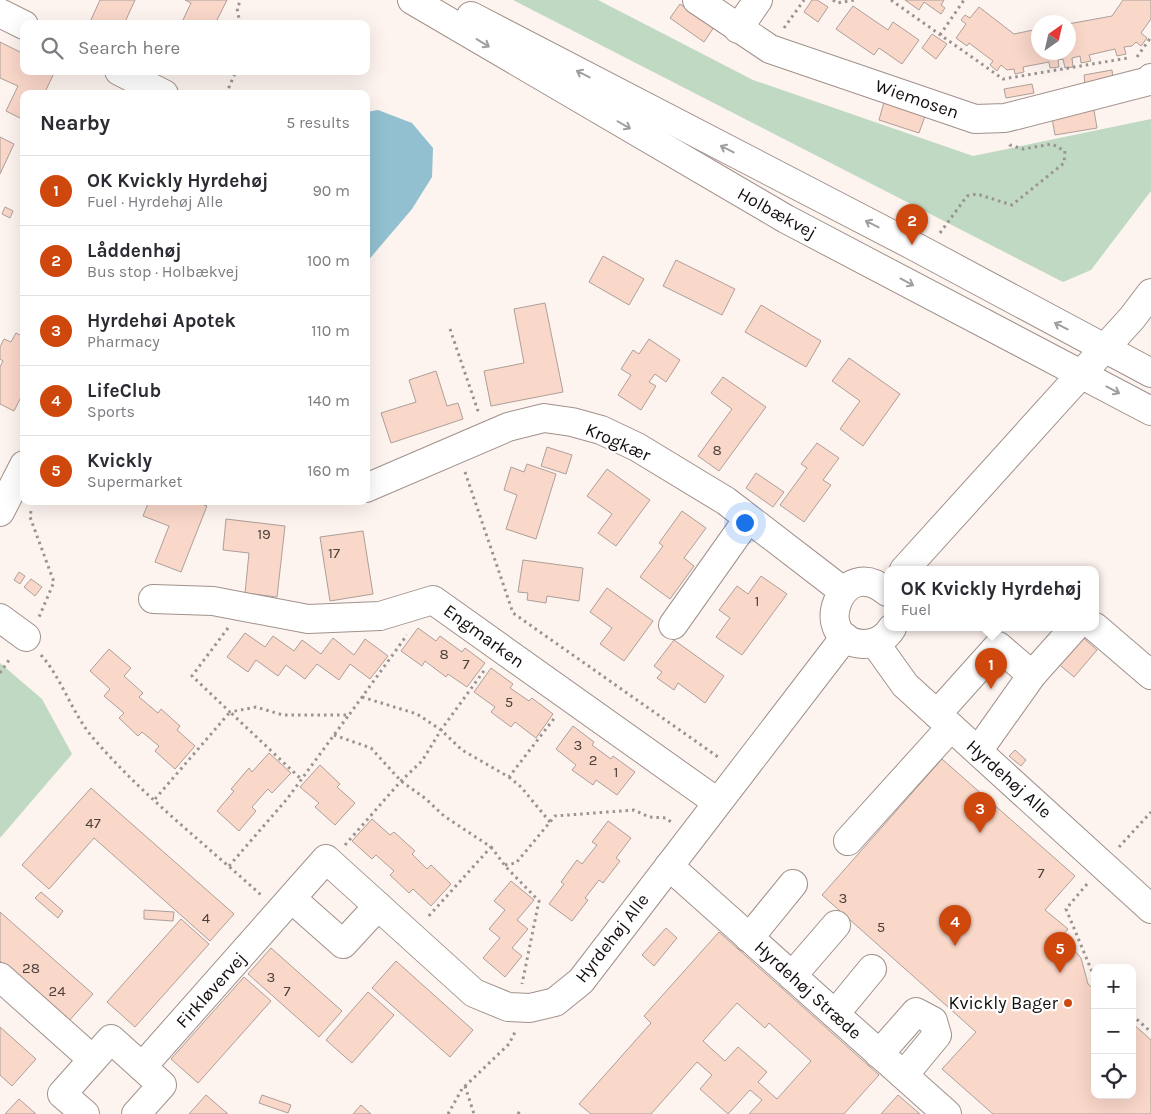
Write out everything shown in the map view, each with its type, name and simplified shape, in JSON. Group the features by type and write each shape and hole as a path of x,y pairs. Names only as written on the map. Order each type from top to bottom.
{"street":[{"name":"Holbækvej","path":"412,0 786,219 1151,411"},
{"name":"Holbækvej","path":"438,0 927,254 1151,373"},
{"name":"Wiemosen","path":"697,0 770,49 975,119 1005,118 1149,81 1151,78"},
{"path":"738,29 758,0"},
{"path":"0,13 20,23"},
{"path":"126,75 156,90"},
{"path":"908,566 1104,348 1151,293"},
{"name":"Krogkær","path":"370,486 508,427 544,418 572,422 601,430 642,450 726,501 843,591"},
{"path":"0,512 20,473"},
{"path":"673,625 748,518"},
{"path":"884,588 876,584 865,582 853,584 843,591 837,599 834,609 838,629 845,637 854,642 884,635"},
{"name":"Engmarken","path":"153,599 213,601 308,619 380,616 433,600 717,802"},
{"path":"0,618 26,637"},
{"path":"1099,630 1151,675"},
{"path":"978,751 1032,675 1071,631"},
{"name":"Hyrdehøj Alle","path":"884,635 904,685 1151,908"},
{"name":"Hyrdehøj Alle","path":"330,862 474,993 508,1008 530,1008 555,1002 581,981 845,637"},
{"path":"848,841 944,721 998,646 1032,675"},
{"path":"330,862 326,859 286,905 343,944 378,906"},
{"name":"Hyrdehøj Stræde","path":"669,866 947,1114"},
{"path":"749,938 793,884"},
{"name":"Firkløvervej","path":"142,1067 286,905"},
{"path":"792,976 836,925"},
{"path":"835,1014 872,969"},
{"path":"0,977 92,1059"},
{"path":"879,1054 916,1012 933,1021 937,1035 904,1076"},
{"path":"85,1114 62,1094 111,1039 162,1085 145,1111"}],"path":[{"path":"239,20 237,8 241,0"},
{"path":"770,49 804,0"},
{"path":"833,0 837,3 855,0"},
{"path":"890,0 1003,79 1136,57 1151,37"},
{"path":"940,35 964,0"},
{"path":"228,90 234,75"},
{"path":"927,254 967,196 977,194 1012,205 1064,163 1065,151 1052,144 1022,149 1010,145 1005,118"},
{"path":"450,329 487,437"},
{"path":"457,450 513,613 740,772"},
{"path":"31,509 30,517 54,582 42,610 26,637 51,666 92,737 123,770 229,866 286,905"},
{"path":"243,607 192,676 301,779"},
{"path":"229,866 301,779 411,630"},
{"path":"330,862 401,781 422,761 441,730 501,648"},
{"path":"362,697 418,714 441,730 462,750 509,777 521,787 550,822"},
{"path":"509,777 570,697"},
{"path":"155,799 230,712 256,707 284,715 349,715"},
{"path":"334,735 371,748 401,781 426,799 444,816 491,847 539,901 514,1032 508,1044 465,1086 448,1114"},
{"path":"505,865 516,862 555,816 634,810 650,817 666,818 691,837"},
{"path":"1091,969 1066,909 1151,812"},
{"path":"411,936 491,847"},
{"path":"1136,1019 1151,1032"},
{"path":"465,1086 474,1114"}],"green space":[{"path":"513,0 598,0 753,80 973,156 1151,119 1151,191 1091,270 1063,282"},
{"path":"0,663 42,699 72,754 0,838"}],"water":[{"path":"378,110 412,123 433,148 432,177 412,209 370,258 370,111"}],"building":[{"path":"100,0 135,0 126,20 91,20"},
{"path":"185,0 227,0 217,20 183,20 191,3"},
{"path":"812,0 817,0 828,7 818,22 804,12"},
{"path":"905,0 944,0 941,5 945,8 941,14 924,2 919,10"},
{"path":"1123,0 1151,0 1151,19 1141,33 1147,38 1141,46 1136,42 1132,46 1124,47 1126,54 1117,56 1115,49 1089,55 1091,61 1081,63 1080,56 1076,57 1076,23 1112,16"},
{"path":"680,4 714,27 704,42 670,18"},
{"path":"853,6 888,30 893,22 919,40 902,64 879,48 874,55 836,29"},
{"path":"979,7 1014,34 1031,30 1031,60 1058,60 1059,67 1050,68 1049,62 1023,67 1024,72 1015,74 1014,69 1007,70 1001,65 997,71 990,65 993,61 969,43 967,46 956,38 966,24 961,20 965,15 970,18"},
{"path":"932,34 947,44 936,59 922,48"},
{"path":"0,42 20,52 20,75 53,75 46,90 20,90 20,118 6,111 18,86 0,78"},
{"path":"1063,60 1072,60 1073,67 1065,68"},
{"path":"1112,70 1113,79 1085,84 1084,75"},
{"path":"1032,84 1034,93 1006,98 1004,89"},
{"path":"884,102 925,116 919,133 879,120"},
{"path":"1094,110 1097,128 1055,135 1052,118"},
{"path":"0,137 14,144 0,174"},
{"path":"5,207 13,211 10,218 2,214"},
{"path":"603,256 644,279 629,305 589,282"},
{"path":"676,260 735,289 722,315 663,286"},
{"path":"545,303 563,392 491,406 484,371 524,363 514,309"},
{"path":"761,305 821,341 806,367 745,332"},
{"path":"16,333 20,335 20,399 14,411 0,404 0,367 3,361 0,359 0,347 4,339 11,342"},
{"path":"649,339 680,360 666,382 655,374 649,382 656,386 641,410 618,395 631,375 621,369 633,350 639,354"},
{"path":"849,358 900,394 863,446 840,429 860,401 832,381"},
{"path":"436,371 447,406 458,403 463,419 391,443 381,413 416,402 409,380"},
{"path":"723,377 766,407 719,471 698,456 732,409 711,393"},
{"path":"817,443 839,458 823,480 831,485 804,522 780,505 807,468 801,464"},
{"path":"547,447 572,455 566,474 541,466"},
{"path":"527,464 556,474 536,539 506,529 517,495 504,490 511,467 524,472"},
{"path":"607,469 650,500 616,546 598,533 612,514 587,496"},
{"path":"756,473 784,492 773,507 746,488"},
{"path":"147,505 207,506 181,572 155,562 169,526 143,516"},
{"path":"682,511 706,528 684,558 694,566 670,599 640,577 663,546 659,543"},
{"path":"226,519 285,526 277,597 245,593 249,553 223,550"},
{"path":"363,531 373,594 330,601 320,537"},
{"path":"523,560 583,568 579,601 547,596 546,603 527,600 528,593 518,592"},
{"path":"19,572 25,576 20,584 14,580"},
{"path":"761,576 787,594 742,655 716,637 730,618 719,610 737,586 748,594"},
{"path":"31,579 42,587 35,596 24,587"},
{"path":"607,588 653,621 624,661 600,644 612,628 590,612"},
{"path":"418,628 436,641 440,636 462,652 465,648 485,663 467,687 448,674 446,677 425,661 422,666 401,651"},
{"path":"245,633 265,647 273,636 294,651 302,640 321,654 333,638 354,655 365,639 388,656 370,679 350,664 339,680 317,664 305,679 286,665 278,676 256,660 248,672 227,657"},
{"path":"1079,634 1097,650 1074,677 1055,661"},
{"path":"674,640 724,676 705,703 678,683 674,690 657,678 662,672 654,666"},
{"path":"109,649 131,668 124,676 143,693 139,697 158,713 161,709 180,726 177,730 195,746 175,769 155,751 159,746 142,732 138,736 119,718 124,713 104,696 110,689 90,671"},
{"path":"491,668 513,684 510,688 529,701 532,698 553,714 536,738 515,722 511,727 491,712 495,707 474,692"},
{"path":"573,726 594,742 592,745 611,759 613,756 635,772 617,795 596,780 593,785 572,770 576,765 556,749"},
{"path":"1015,750 1026,760 1021,766 1009,756"},
{"path":"269,753 291,773 272,793 268,789 252,807 256,811 239,831 217,811 234,791 231,789 249,768 252,772"},
{"path":"942,759 1075,876 1045,910 1068,929 1062,936 1081,958 1088,984 1091,987 1091,1099 1136,1099 1136,1027 1151,1040 1151,1114 993,1114 942,1069 976,1032 822,895"},
{"path":"320,765 340,784 337,787 355,803 335,825 315,807 319,803 300,787"},
{"path":"91,788 234,914 210,941 94,838 49,889 22,865"},
{"path":"372,819 390,835 394,832 415,851 412,854 427,869 431,865 451,884 431,906 413,889 409,893 390,875 394,871 376,855 372,859 352,841"},
{"path":"608,821 631,838 616,858 620,861 603,883 599,880 585,898 588,900 572,921 549,904 564,884 561,882 577,860 582,864 597,845 592,842"},
{"path":"511,881 534,900 517,920 528,929 512,948 522,956 505,977 483,958 500,938 489,929 505,910 494,901"},
{"path":"41,892 63,911 58,918 35,898"},
{"path":"144,910 174,912 173,921 144,919"},
{"path":"0,912 93,994 68,1022 0,961"},
{"path":"181,919 209,944 135,1027 107,1002"},
{"path":"666,928 677,938 654,966 642,955"},
{"path":"719,932 879,1075 844,1114 749,1114 762,1100 750,1090 728,1114 700,1089 712,1075 697,1062 651,1114 591,1114 579,1104 651,1023 644,1016","holes":["737,1003 765,1028 769,1023 811,1061 777,1099 758,1082 767,1072 738,1047 725,1061 703,1041"]},
{"path":"271,948 342,1011 319,1037 248,974"},
{"path":"396,961 473,1030 450,1057 372,988"},
{"path":"244,977 271,1001 198,1083 171,1059"},
{"path":"368,992 394,1015 352,1063 326,1040"},
{"path":"0,1027 36,1059 12,1086 0,1075"},
{"path":"206,1095 228,1114 189,1114"},
{"path":"262,1095 291,1105 288,1113 259,1103"},
{"path":"898,1095 920,1114 881,1114"},
{"path":"19,1099 36,1114 5,1114"},
{"path":"361,1105 371,1114 353,1114"}],"place":[{"name":"Låddenhøj","path":"912,245"},
{"name":"OK Kvickly Hyrdehøj","path":"991,689"},
{"name":"Hyrdehøi Apotek","path":"980,833"},
{"name":"LifeClub","path":"955,946"},
{"name":"Kvickly","path":"1060,973"},
{"name":"Kvickly Bager","path":"1068,1003"}]}
